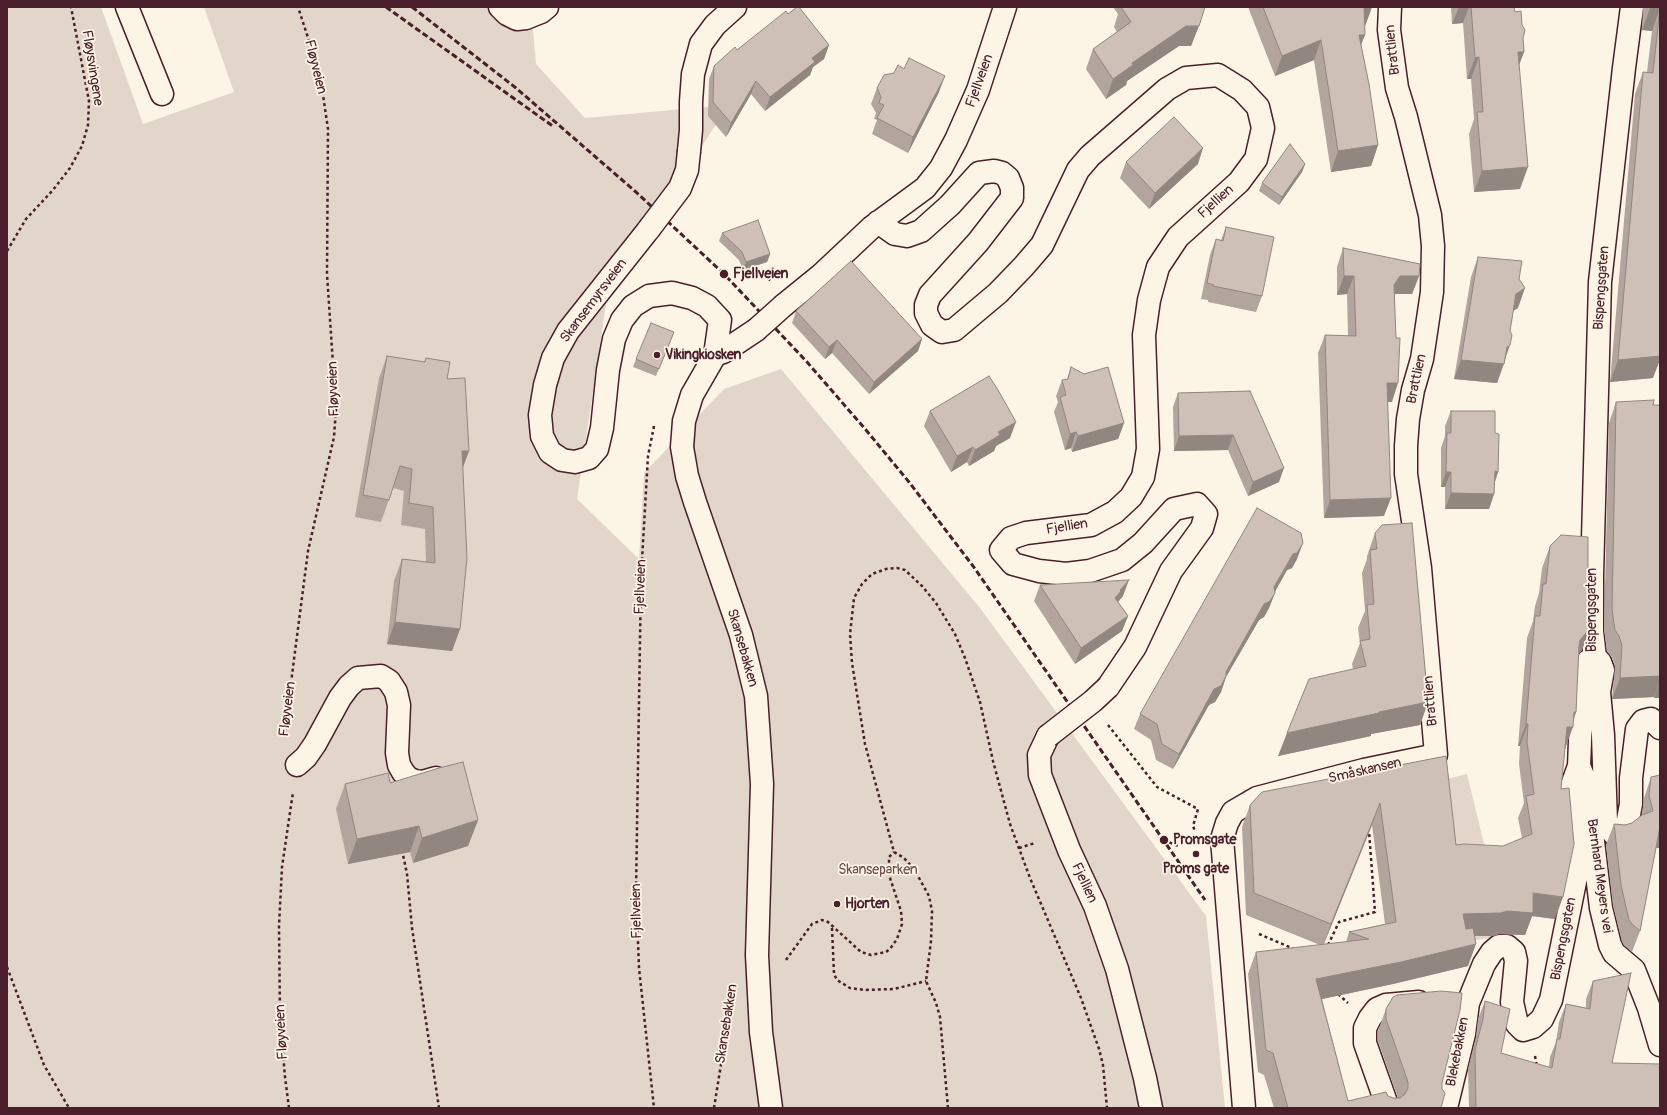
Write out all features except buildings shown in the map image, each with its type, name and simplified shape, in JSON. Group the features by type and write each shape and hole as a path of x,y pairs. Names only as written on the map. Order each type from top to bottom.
{"street":[{"path":"127,7 162,94"},
{"path":"500,7 507,14 517,19 526,18 541,12 547,7"},
{"name":"Skansemyrsveien","path":"715,355 720,320 707,306 692,298 672,293 650,296 633,306 622,320 614,339 608,370 602,428 597,449 589,458 575,462 562,460 550,452 542,436 540,416 545,385 553,358 568,331 680,188 687,170 691,130 693,74 701,44 715,25 734,7"},
{"name":"Fjellveien","path":"715,355 723,352 756,330 821,275 878,222 925,188 941,168 956,140 978,90 1005,7"},
{"name":"Brattlien","path":"1390,7 1389,30 1397,88 1406,116 1430,215 1433,246 1431,299 1422,359 1413,390 1408,419 1406,474 1420,568 1436,756"},
{"name":"Bispengsgaten","path":"1453,1002 1492,952 1499,946 1508,946 1514,952 1516,961 1512,1002 1517,1024 1524,1030 1534,1027 1542,1018 1551,1000 1578,867 1571,788 1580,766 1583,669 1588,661 1595,657 1592,631 1592,576 1600,282 1632,7"},
{"name":"Fjellien","path":"878,222 896,234 907,236 921,231 950,205 979,174 994,171 1002,173 1008,178 1012,188 1012,198 978,242 930,295 926,305 926,313 932,325 942,332 954,330 998,293 1042,245 1078,170 1090,156 1167,89 1186,78 1218,76 1242,90 1258,107 1263,128 1256,160 1239,182 1178,237 1158,267 1149,300 1144,335 1148,449 1143,477 1131,497 1126,502 1114,512 1092,525 1026,534 1011,538 1001,550 1013,564 1039,572 1066,574 1090,571 1122,560 1143,543 1174,509 1197,504 1206,514 1202,528 1171,571 1134,647 1108,687 1093,701 1048,736 1039,755 1040,775 1069,850 1094,906 1117,969 1144,1070 1151,1108"},
{"name":"Skansebakken","path":"715,355 692,395 684,421 682,447 695,502 741,635 756,696 762,784 757,955 761,1032 771,1108"},
{"path":"1595,657 1600,662 1603,670 1599,692 1603,735 1606,822 1614,834 1621,832 1627,825 1631,804 1631,778 1637,729 1644,721 1651,720 1660,728"},
{"path":"297,765 306,757 316,744 340,698 349,686 358,678 381,676 389,681 396,692 399,705 397,753 399,765 403,772 408,778 422,782 451,775"},
{"name":"Småskansen","path":"1222,838 1227,822 1233,812 1257,798 1364,770 1436,756"},
{"name":"Bernhard Meyers vei","path":"1580,766 1587,790 1601,908 1608,938 1614,952 1634,970 1649,1008 1660,1045"},
{"path":"1222,838 1244,1108"},
{"path":"1388,1108 1365,1043 1365,1028 1370,1018 1377,1009 1386,1004 1453,1002"},
{"name":"Blekebakken","path":"1446,1108 1464,1034 1453,1002"}],"path":[{"name":"Fløysvingene","path":"7,251 26,219 53,190 70,168 82,146 88,125 89,100 71,7"},
{"name":"Fløyveien","path":"289,1108 280,1018 279,926 282,868 297,765 288,760 283,747 308,551 334,437 336,409 327,274 328,129 323,95 315,59 298,7"},
{"name":"Fjellveien","path":"654,1108 639,968 636,883 641,577 648,456 655,419"},
{"path":"948,1108 940,1016 926,981 931,942 932,911 929,896 914,870 904,858 894,852 865,744 856,697 850,634 854,598 862,584 872,574 886,569 897,568 905,570 922,586 936,603 954,634 965,658 980,702 993,761 1010,824 1030,878 1081,998 1099,1049 1103,1065 1107,1108"},
{"path":"1105,721 1157,787 1198,809 1193,826 1205,849 1222,838"},
{"path":"1328,947 1338,922 1375,912 1368,826"},
{"path":"1164,840 1178,846"},
{"path":"401,844 407,874 412,928 439,1108"},
{"path":"757,955 782,965 812,924 822,920 828,922 832,928 861,952 871,955 886,952 890,949 897,939 902,924 901,911 889,875 889,857 894,852"},
{"path":"832,928 834,974 837,980 850,988 865,990 894,989 926,981"},
{"path":"1253,932 1294,949"},
{"path":"7,967 44,1064 69,1108"},
{"path":"1334,990 1349,1004"},
{"name":"Skansebakken","path":"714,1108 731,1003"},
{"path":"1537,1071 1534,1043 1542,1018"}],"green space":[{"name":"Skanseparken","path":"7,7 101,7 143,124 234,92 204,7 531,7 536,64 585,118 728,105 607,297 577,499 639,559 644,473 724,389 781,369 980,608 1206,916 1225,1108 7,1108"},
{"path":"1467,774 1490,868 1492,936 1490,938 1462,942 1446,779"}],"railway":[{"path":"386,7 554,127"},
{"path":"412,7 516,88 636,192 724,274 807,362 909,482 973,566 1205,900"}],"place":[{"name":"Fjellveien","path":"724,274"},
{"name":"Vikingkiosken","path":"657,355"},
{"name":"Promsgate","path":"1164,840"},
{"name":"Proms gate","path":"1196,854"},
{"name":"Hjorten","path":"837,904"}]}
